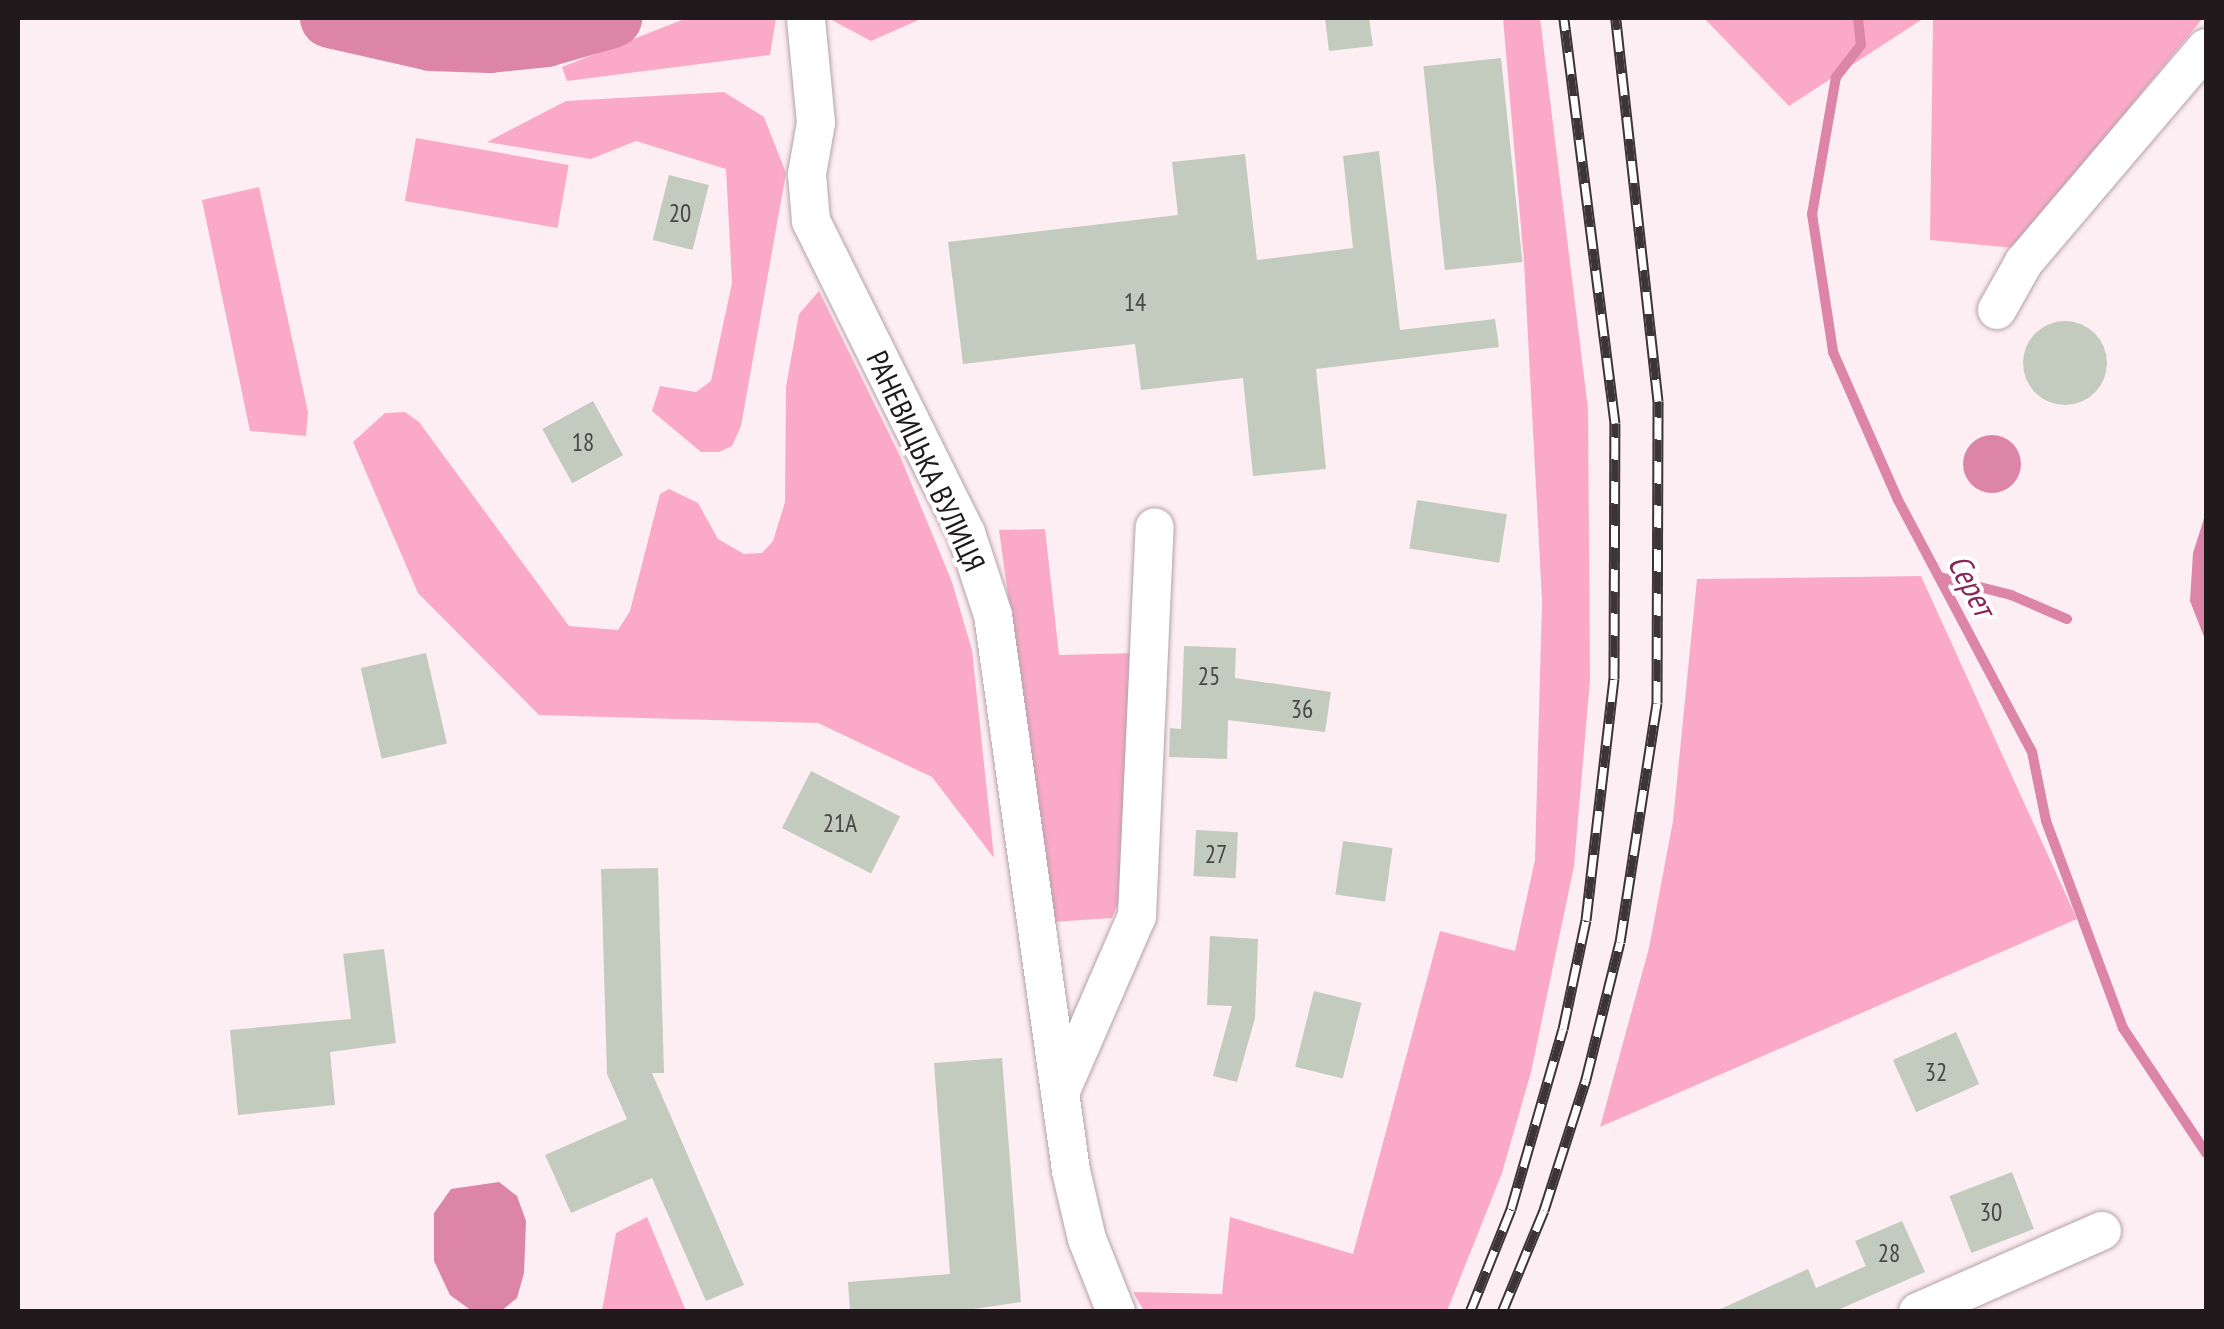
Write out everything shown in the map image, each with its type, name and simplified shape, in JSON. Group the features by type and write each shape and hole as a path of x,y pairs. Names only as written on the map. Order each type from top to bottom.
{"street":[{"name":"РАНЕВИЦЬКА ВУЛИЦЯ","path":"806,18 816,123 807,174 812,221 966,533 993,615 1060,1093 1087,1239 1116,1312"},
{"path":"1998,310 2024,262 2206,48"},
{"path":"1060,1093 1137,916 1155,527"},
{"path":"1918,1312 2102,1231"}],"shaded area":[{"path":"687,18 776,18 770,55 567,81 562,67"},
{"path":"828,18 923,18 871,41"},
{"path":"1503,18 1540,18 1588,409 1590,680 1574,866 1531,1072 1502,1173 1447,1311 1144,1311 1133,1292 1222,1294 1230,1217 1353,1254 1440,931 1515,951 1535,860 1542,600 1524,262"},
{"path":"1704,18 1924,18 1789,106"},
{"path":"1933,18 2203,18 2014,248 1930,240"},
{"path":"724,92 764,117 786,173 741,426 732,446 719,452 701,452 652,411 660,386 696,392 711,381 732,283 726,169 636,141 591,159 487,142 566,101"},
{"path":"416,138 569,165 558,228 405,201"},
{"path":"259,187 308,412 306,436 250,431 202,200"},
{"path":"819,291 900,456 952,582 972,650 994,858 932,777 818,723 539,715 418,593 353,442 385,413 405,412 419,422 569,626 618,630 630,611 660,494 669,489 698,503 718,539 744,554 762,553 773,541 785,502 786,387 799,314"},
{"path":"1992,435 2013,443 2021,464 2013,485 1992,493 1971,485 1963,464 1971,443"},
{"path":"2206,512 2206,642 2190,601 2193,553"},
{"path":"1045,529 1059,655 1135,653 1123,891 1112,918 1053,922 999,530"},
{"path":"1921,576 2077,919 1600,1127 1649,948 1673,821 1697,579"},
{"path":"499,1182 517,1196 526,1221 524,1273 517,1298 501,1311 472,1311 450,1295 434,1261 434,1213 451,1189"},
{"path":"647,1217 686,1311 602,1311 616,1233"}],"building":[{"path":"1325,18 1369,18 1373,46 1329,51"},
{"path":"1501,58 1522,262 1445,270 1423,66"},
{"path":"1379,151 1400,330 1495,319 1499,347 1316,369 1326,469 1253,476 1243,378 1141,390 1135,344 963,364 948,242 1178,215 1172,162 1245,154 1257,260 1353,248 1343,156"},
{"path":"669,175 709,185 693,250 653,240"},
{"path":"2065,321 2081,324 2095,333 2104,347 2104,379 2095,393 2081,402 2065,405 2049,402 2035,393 2026,379 2023,363 2026,347 2035,333 2049,324"},
{"path":"593,401 623,455 572,483 542,429"},
{"path":"1417,500 1507,514 1499,563 1409,548"},
{"path":"1184,646 1236,648 1235,678 1331,692 1325,732 1228,720 1227,759 1169,757 1170,728 1181,729"},
{"path":"426,653 447,744 382,759 361,668"},
{"path":"811,771 900,816 871,873 782,828"},
{"path":"1196,830 1238,832 1236,878 1194,876"},
{"path":"1343,841 1393,848 1385,901 1335,894"},
{"path":"658,868 664,1073 652,1073 744,1285 706,1301 652,1178 571,1213 545,1155 627,1119 607,1074 601,869"},
{"path":"1210,936 1258,939 1255,1018 1237,1082 1213,1076 1232,1006 1207,1005"},
{"path":"384,949 396,1043 330,1052 335,1105 238,1115 230,1030 351,1019 343,954"},
{"path":"1314,991 1362,1003 1343,1079 1295,1067"},
{"path":"1956,1032 1979,1084 1916,1112 1893,1060"},
{"path":"1002,1058 1021,1302 953,1312 850,1312 848,1282 950,1274 934,1063"},
{"path":"2012,1172 2034,1229 1971,1253 1949,1196"},
{"path":"1902,1221 1925,1272 1833,1312 1714,1312 1808,1269 1816,1288 1866,1266 1855,1241"}],"waterway":[{"path":"330,18 431,41 490,43 546,37 612,18"},
{"name":"Серет","path":"1858,18 1861,45 1836,77 1812,214 1833,352 1898,500 2032,752 2046,821 2123,1028 2206,1153"},
{"path":"1940,577 2011,595 2067,619"}],"railway":[{"path":"1470,1312 1511,1209 1563,1029 1586,920 1614,679 1615,423 1564,18"},
{"path":"1502,1312 1544,1210 1586,1079 1620,942 1657,703 1658,401 1616,18"}]}
